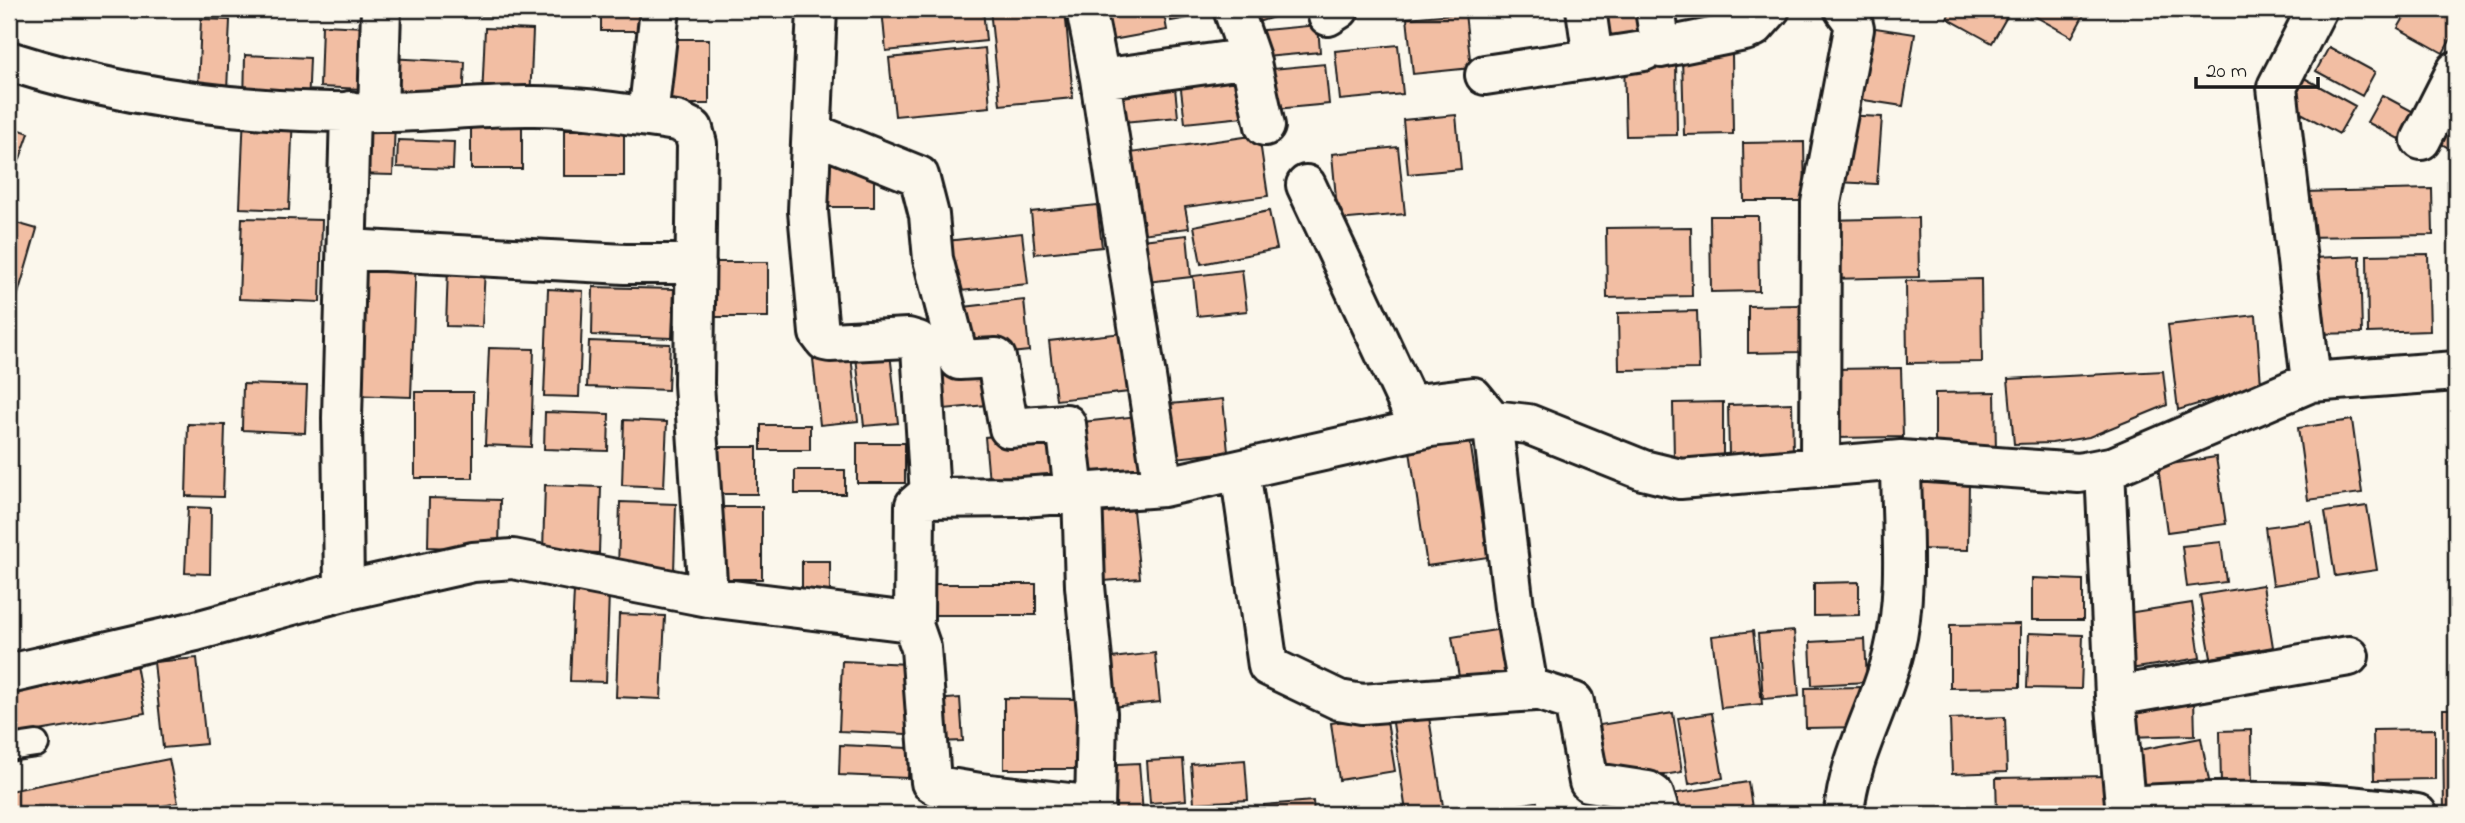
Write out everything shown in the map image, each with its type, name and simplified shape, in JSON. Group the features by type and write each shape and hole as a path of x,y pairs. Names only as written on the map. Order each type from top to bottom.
{"street":[{"path":"344,591 342,418 347,249 364,112 381,9"},
{"path":"648,117 660,9"},
{"path":"817,9 808,211 819,333 825,341 830,342 908,338 918,341 921,347 930,496"},
{"path":"1086,9 1101,79 1163,487"},
{"path":"1233,9 1250,58 1265,126"},
{"path":"1586,9 1593,58"},
{"path":"1655,9 1661,48 1745,31 1754,27 1770,9"},
{"path":"1820,466 1821,214 1853,29 1852,20 1844,9"},
{"path":"2311,382 2277,87 2317,9"},
{"path":"1485,75 1644,51"},
{"path":"1101,79 1250,58"},
{"path":"9,61 72,81 128,93 240,107 364,112 534,106 677,121 693,130 697,144 694,384 708,597"},
{"path":"2421,140 2456,71"},
{"path":"811,133 919,176 929,215 933,259 959,360 996,358 1009,428 1066,424 1078,492 1097,713 1095,812"},
{"path":"1306,185 1409,405 1473,397 1492,420 1525,680 1534,691"},
{"path":"347,249 625,264 696,264"},
{"path":"1095,812 1087,805 980,803 931,782 921,648 912,622 915,505 930,496 1021,497 1163,487 1430,427 1492,420 1528,424 1643,470 1680,479 1901,460 2079,473 2105,468 2311,382 2456,371"},
{"path":"1844,814 1847,788 1887,681 1899,628 1901,460"},
{"path":"2105,468 2115,696 2126,810 2223,807 2417,814"},
{"path":"1240,471 1268,666 1339,700 1362,704 1534,691 1574,702 1589,782 1648,790 1654,794 1660,814"},
{"path":"9,674 196,631 344,591 473,562 513,559 708,597 912,622"},
{"path":"2115,696 2349,656"}],"lane":[{"path":"9,748 36,744"}],"building":[{"path":"482,9 530,9 530,17 482,16"},
{"path":"601,9 645,9 645,31 601,31"},
{"path":"882,9 983,9 986,41 886,51"},
{"path":"990,9 1065,9 1073,98 1000,105"},
{"path":"1090,9 1163,9 1167,30 1096,43"},
{"path":"1169,9 1221,9 1221,12 1171,21"},
{"path":"1240,9 1299,9 1245,26"},
{"path":"1592,9 1646,9 1649,36 1595,41"},
{"path":"1661,9 1742,9 1710,17 1661,14"},
{"path":"1952,9 2002,9 2009,13 1992,43 1947,18"},
{"path":"2022,9 2087,9 2072,37"},
{"path":"2409,9 2456,11 2456,30 2443,53 2398,28"},
{"path":"1465,13 1471,68 1413,74 1407,18"},
{"path":"201,19 230,20 227,91 198,90"},
{"path":"322,25 366,27 363,89 320,87"},
{"path":"1318,25 1320,52 1255,58 1253,31"},
{"path":"1856,25 1915,34 1903,106 1844,97"},
{"path":"485,28 533,30 530,102 482,100"},
{"path":"670,39 709,39 709,104 670,104"},
{"path":"1398,45 1403,94 1340,100 1335,51"},
{"path":"2329,47 2375,72 2362,96 2316,71"},
{"path":"985,48 990,107 895,116 889,58"},
{"path":"1732,54 1733,134 1684,135 1682,55"},
{"path":"245,55 310,58 308,108 244,106"},
{"path":"387,58 465,62 463,104 385,100"},
{"path":"1676,59 1677,135 1626,136 1624,60"},
{"path":"1325,64 1329,104 1265,110 1261,70"},
{"path":"1249,74 1253,116 1185,123 1180,81"},
{"path":"2297,74 2355,106 2339,134 2281,102"},
{"path":"1174,78 1178,117 1112,123 1109,84"},
{"path":"2382,95 2423,117 2408,144 2367,122"},
{"path":"244,112 293,114 289,210 240,208"},
{"path":"2456,113 2456,152 2440,143"},
{"path":"1456,115 1461,169 1408,174 1403,120"},
{"path":"1842,115 1882,117 1877,184 1837,182"},
{"path":"356,119 395,121 393,175 354,174"},
{"path":"471,125 522,125 522,169 471,169"},
{"path":"9,126 29,133 17,167 9,165"},
{"path":"564,130 624,130 624,176 564,176"},
{"path":"1259,135 1268,196 1185,207 1189,228 1134,235 1123,154"},
{"path":"398,140 454,142 453,169 397,167"},
{"path":"1804,142 1805,201 1744,201 1743,143"},
{"path":"1398,147 1405,214 1338,220 1332,154"},
{"path":"811,163 874,163 874,207 811,207"},
{"path":"2432,189 2433,235 2303,237 2302,192"},
{"path":"1097,205 1102,247 1035,254 1031,212"},
{"path":"1269,211 1277,249 1201,264 1194,226"},
{"path":"1710,216 1758,216 1759,291 1711,292"},
{"path":"242,218 322,220 320,302 239,299"},
{"path":"1918,218 1919,277 1827,279 1826,220"},
{"path":"9,221 37,229 16,301 9,299"},
{"path":"1691,227 1692,296 1607,298 1606,228"},
{"path":"1022,233 1028,284 951,292 946,241"},
{"path":"1187,235 1191,277 1138,283 1133,241"},
{"path":"354,254 416,256 411,397 349,395"},
{"path":"2428,254 2430,331 2368,333 2367,255"},
{"path":"2360,256 2362,333 2313,334 2312,258"},
{"path":"715,262 768,262 768,317 715,317"},
{"path":"448,267 485,268 482,327 446,326"},
{"path":"1242,270 1247,311 1197,316 1193,276"},
{"path":"1981,279 1982,362 1907,363 1906,281"},
{"path":"593,287 674,289 672,338 592,335"},
{"path":"548,289 583,291 579,397 544,396"},
{"path":"1024,300 1029,351 970,357 964,307"},
{"path":"1800,305 1801,352 1748,353 1748,306"},
{"path":"1697,311 1699,369 1619,370 1618,313"},
{"path":"2256,315 2261,385 2178,410 2168,325"},
{"path":"1123,333 1129,392 1056,400 1049,341"},
{"path":"589,341 670,344 668,390 587,387"},
{"path":"489,348 534,349 531,447 485,445"},
{"path":"890,353 898,423 864,426 856,357"},
{"path":"851,355 858,421 820,425 813,359"},
{"path":"993,360 997,404 944,409 940,365"},
{"path":"1901,368 1903,437 1834,438 1833,369"},
{"path":"2163,371 2167,405 2089,437 2052,443 2014,444 2008,379"},
{"path":"243,384 307,386 305,433 242,430"},
{"path":"415,392 473,392 473,478 415,478"},
{"path":"1995,392 1996,454 1935,455 1935,393"},
{"path":"1223,399 1228,452 1176,458 1170,404"},
{"path":"1723,402 1723,459 1674,460 1673,403"},
{"path":"1792,403 1793,454 1729,456 1728,405"},
{"path":"545,412 609,414 608,451 544,449"},
{"path":"1138,416 1144,473 1089,479 1083,422"},
{"path":"624,420 667,422 664,487 622,485"},
{"path":"2352,420 2362,493 2308,500 2298,428"},
{"path":"188,424 225,425 223,497 186,496"},
{"path":"761,425 810,425 810,450 761,450"},
{"path":"1058,430 1063,474 989,482 985,437"},
{"path":"1470,441 1488,557 1427,566 1410,451"},
{"path":"857,443 905,443 905,483 857,483"},
{"path":"706,447 757,447 757,494 706,494"},
{"path":"2216,457 2226,524 2167,532 2158,466"},
{"path":"795,470 845,470 845,494 795,494"},
{"path":"1910,481 1969,482 1968,550 1909,549"},
{"path":"545,485 601,487 599,553 543,551"},
{"path":"429,498 500,500 499,550 428,547"},
{"path":"620,502 676,504 674,572 618,570"},
{"path":"2367,506 2377,570 2335,576 2325,512"},
{"path":"188,507 211,508 210,574 185,573"},
{"path":"713,507 762,507 762,579 713,579"},
{"path":"1133,510 1140,578 1092,582 1085,515"},
{"path":"2311,521 2319,578 2273,585 2265,527"},
{"path":"2221,542 2226,582 2187,587 2182,546"},
{"path":"802,561 830,561 830,601 802,601"},
{"path":"2032,578 2083,580 2083,620 2032,620"},
{"path":"1859,582 1859,615 1814,616 1814,583"},
{"path":"925,584 1036,584 1036,615 925,615"},
{"path":"2263,585 2273,647 2211,658 2200,595"},
{"path":"574,590 609,592 606,682 570,681"},
{"path":"2192,603 2200,658 2130,669 2121,614"},
{"path":"619,614 665,616 661,699 616,697"},
{"path":"2020,624 2020,687 1950,688 1950,625"},
{"path":"1502,629 1510,680 1461,688 1452,637"},
{"path":"1753,631 1762,704 1721,708 1712,636"},
{"path":"1794,631 1799,696 1763,699 1758,634"},
{"path":"2029,633 2083,635 2081,689 2027,688"},
{"path":"1865,639 1867,682 1812,685 1810,642"},
{"path":"1155,653 1160,702 1101,708 1095,660"},
{"path":"197,658 206,744 163,748 154,662"},
{"path":"135,659 145,713 9,736 9,681"},
{"path":"842,661 909,664 907,734 839,731"},
{"path":"1865,687 1865,727 1806,728 1805,688"},
{"path":"960,698 963,741 937,742 934,700"},
{"path":"1004,698 1078,699 1078,769 1004,769"},
{"path":"2194,698 2195,735 2126,737 2125,700"},
{"path":"2443,709 2456,709 2456,814 2444,814"},
{"path":"1428,711 1443,806 1406,812 1392,716"},
{"path":"1673,713 1682,772 1609,784 1600,725"},
{"path":"1712,713 1723,778 1689,784 1678,718"},
{"path":"1386,715 1395,771 1339,780 1331,723"},
{"path":"2005,717 2007,772 1952,774 1950,719"},
{"path":"2435,729 2435,779 2374,780 2373,730"},
{"path":"2251,730 2252,785 2221,786 2220,731"},
{"path":"2201,738 2210,786 2143,799 2134,751"},
{"path":"840,745 909,748 908,778 839,775"},
{"path":"169,759 178,803 120,814 9,814 9,791"},
{"path":"1183,759 1186,800 1150,803 1147,761"},
{"path":"1245,760 1248,800 1194,803 1191,764"},
{"path":"1139,763 1143,814 1100,814 1096,765"},
{"path":"2107,776 2108,814 1997,814 1996,778"},
{"path":"1748,782 1753,814 1669,814 1666,795"},
{"path":"1313,801 1314,814 1264,814 1264,805"},
{"path":"1537,802 1539,814 1470,814 1470,812"},
{"path":"934,804 961,805 960,814 934,814"}]}
